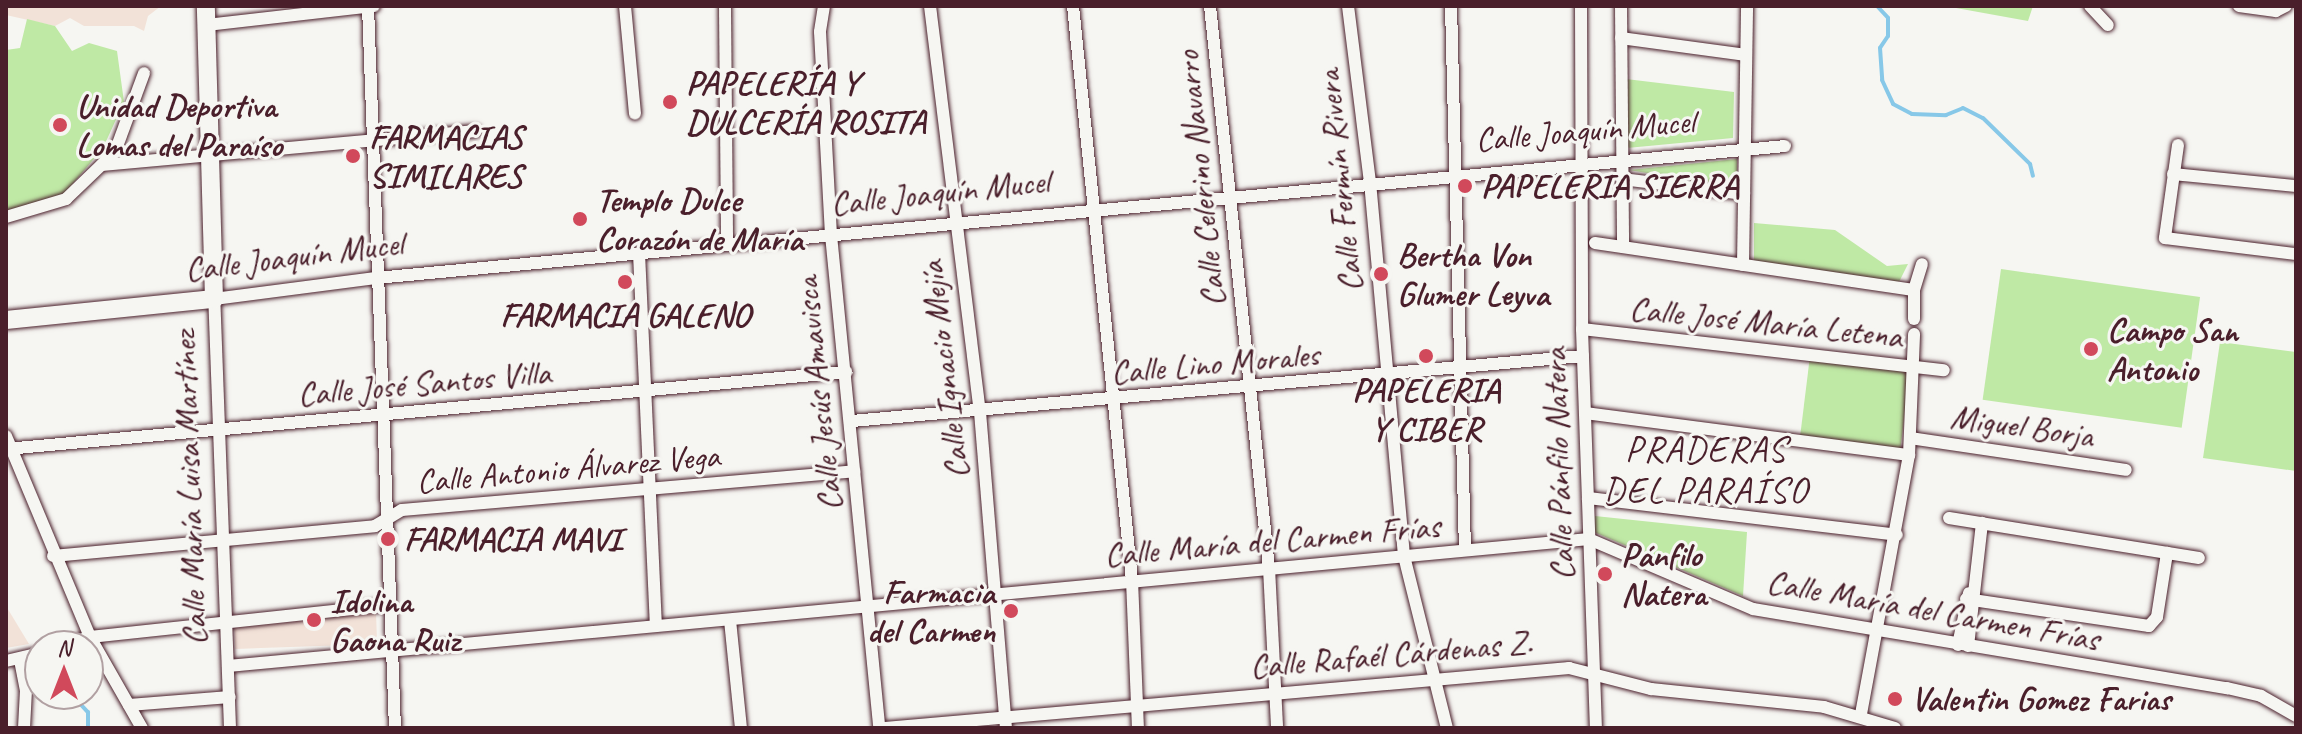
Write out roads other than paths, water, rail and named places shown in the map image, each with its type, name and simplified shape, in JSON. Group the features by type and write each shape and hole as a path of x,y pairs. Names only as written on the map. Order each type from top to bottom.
{"street":[{"path":"368,6 395,728"},
{"path":"206,15 376,6"},
{"path":"625,6 635,114"},
{"path":"725,6 727,245"},
{"name":"Calle Jesús Amavisca","path":"824,6 820,32 831,235 852,421 879,728"},
{"name":"Calle Ignacio Mejía","path":"930,6 954,222 980,412 1005,722"},
{"path":"1073,6 1132,580 1138,728"},
{"name":"Calle Celerino Navarro","path":"1210,6 1269,568 1277,728"},
{"name":"Calle Fermín Rivera","path":"1348,6 1370,182 1385,375 1404,556 1447,728"},
{"path":"1451,6 1465,550"},
{"name":"Calle Pánfilo Natera","path":"1581,6 1582,329 1596,728"},
{"path":"1621,6 1623,247"},
{"path":"1743,265 1747,6"},
{"path":"2090,6 2108,25"},
{"path":"2239,6 2276,11 2286,6"},
{"name":"Calle María Luisa Martínez","path":"206,15 230,728"},
{"path":"1621,38 1746,55"},
{"path":"6,217 66,199 115,152 144,73"},
{"path":"102,165 374,144 475,131"},
{"path":"2178,145 2165,238 2296,254"},
{"name":"Calle Joaquín Mucel","path":"6,320 214,299 376,278 1455,173 1785,146"},
{"path":"2173,174 2296,186"},
{"path":"1622,179 1744,194"},
{"path":"1595,243 1914,290"},
{"path":"639,253 656,626"},
{"path":"1914,319 1914,290 1922,264"},
{"name":"Calle José María Letena","path":"1582,329 1944,370"},
{"path":"1861,714 1897,535 1909,455 1914,334"},
{"name":"Calle Lino Morales","path":"852,421 1114,401 1583,356"},
{"name":"Calle José Santos Villa","path":"8,449 846,372"},
{"path":"1585,413 1909,455"},
{"path":"6,436 8,449 87,630"},
{"name":"Miguel Borja","path":"1910,438 2126,470"},
{"name":"Calle Antonio Álvarez Vega","path":"53,556 375,526 402,510 854,471"},
{"path":"1588,498 1897,535"},
{"path":"1949,518 2199,558"},
{"path":"1963,646 1982,523"},
{"name":"Calle María del Carmen Frías","path":"228,666 1589,539 1753,609 1876,632 2227,688 2261,696 2296,716"},
{"path":"1971,599 2149,626 2157,617 2167,553"},
{"path":"104,636 389,605"},
{"path":"730,620 741,728"},
{"path":"6,661 24,659"},
{"path":"20,660 26,690 24,728"},
{"path":"104,661 142,728"},
{"name":"Calle Rafaél Cárdenas Z.","path":"885,728 1005,722 1275,691 1569,668 1651,689 1861,714 1895,728"},
{"path":"129,705 230,697"}],"waterway":[{"path":"1877,6 1888,18 1888,36 1880,48 1882,80 1893,104 1912,114 1946,115 1963,108 1983,118 2030,164 2033,176"},
{"path":"86,710 88,728"}],"place":[{"name":"PAPELERÍA Y DULCERÍA ROSITA","path":"670,102"},
{"name":"Unidad Deportiva Lomas del Paraíso","path":"60,125"},
{"name":"FARMACIAS SIMILARES","path":"353,156"},
{"name":"PAPELERIA SIERRA","path":"1465,186"},
{"name":"Templo Dulce Corazón de María","path":"580,219"},
{"name":"Bertha Von Glumer Leyva","path":"1381,274"},
{"name":"FARMACIA GALENO","path":"625,282"},
{"name":"Campo San Antonio","path":"2091,349"},
{"name":"PAPELERIA Y CIBER","path":"1426,356"},
{"name":"FARMACIA MAVI","path":"388,539"},
{"name":"Pánfilo Natera","path":"1605,574"},
{"name":"Farmacia del Carmen","path":"1011,611"},
{"name":"Idolina Gaona Ruiz","path":"314,620"},
{"name":"Valentin Gomez Farias","path":"1895,699"}],"district":[{"name":"PRADERAS DEL PARAÍSO","path":"1706,470"}]}
